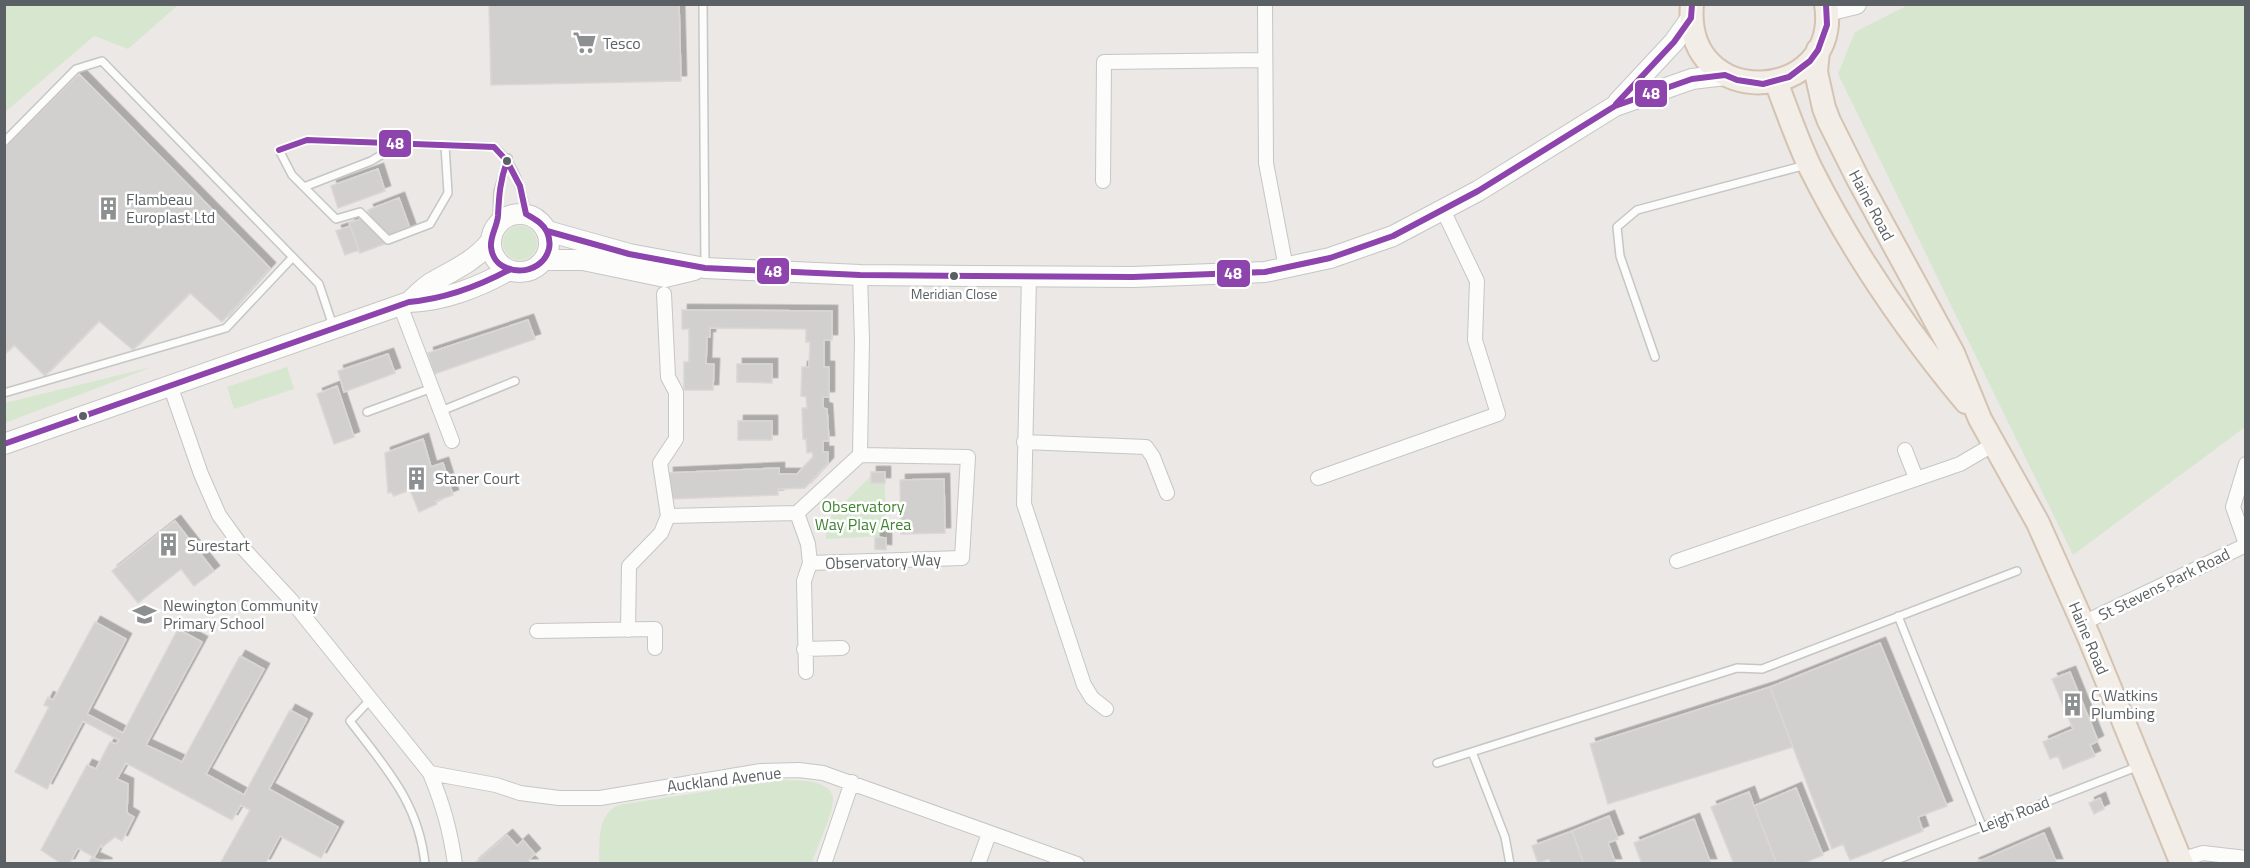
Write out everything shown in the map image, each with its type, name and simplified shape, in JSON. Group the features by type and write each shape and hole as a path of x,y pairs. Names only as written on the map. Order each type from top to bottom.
{"main road":[{"path":"1691,11 1693,32 1704,56 1725,75 1750,83 1776,82 1801,70 1818,50 1827,25 1827,8 1856,4"},
{"path":"1614,106 1674,42 1691,11"},
{"name":"Haine Road","path":"1818,50 1816,72 1829,121 1953,353 1980,419 2038,523 2083,623 2181,862"},
{"path":"547,231 629,254 705,268 860,274 1133,277 1265,272 1362,248 1393,236 1478,191 1614,106 1692,79 1725,75"},
{"name":"Haine Road","path":"1776,82 1809,164 1842,225 1922,349 1980,419"},
{"path":"405,304 429,285 449,275 482,252 494,233 509,216 526,214 538,220 547,231 549,242 544,260 537,267 528,271 518,273 509,270 495,259 494,233"},
{"path":"544,260 583,260 665,277 705,268"},
{"path":"4,444 405,304 429,302 496,278 509,270"}],"street":[{"path":"1265,4 1266,163 1286,268"},
{"path":"1103,181 1104,62 1264,60"},
{"path":"1318,478 1498,414 1475,340 1477,281 1443,210"},
{"path":"668,516 797,513 860,455 862,340 860,274"},
{"path":"1029,276 1024,504 1084,685 1092,698 1106,709"},
{"path":"628,630 629,566 661,533 668,516 660,463 676,440 676,392 668,377 664,294"},
{"path":"405,304 452,441"},
{"path":"170,385 201,474 219,515 242,547 291,600 430,773 446,815 455,864"},
{"path":"1024,442 1146,447 1154,457 1167,493"},
{"path":"1677,561 1960,464 1994,444"},
{"path":"1905,450 1916,478"},
{"name":"Observatory Way","path":"810,563 962,558 968,457 860,455"},
{"name":"St Stevens Park Road","path":"2083,623 2246,544 2233,507 2246,464"},
{"path":"797,513 808,544 810,563 804,581 806,672"},
{"path":"537,631 655,630 655,648"},
{"path":"804,649 842,648"},
{"name":"Auckland Avenue","path":"430,773 496,785 520,793 559,798 600,798 761,771 799,770 822,773 1077,864"},
{"path":"824,864 852,782"},
{"path":"978,864 989,834"},
{"path":"2181,862 2203,853 2246,858"}],"lane":[{"path":"703,4 705,268"},
{"path":"4,142 76,69 102,61 319,284 334,328"},
{"path":"445,146 448,193 430,224 388,240 360,212 336,219 292,175 279,150 308,140 494,147 508,158 523,192 526,214"},
{"path":"304,187 371,161 398,145"},
{"path":"494,233 498,192 508,158"},
{"path":"1655,357 1620,256 1617,227 1637,210 1754,178 1798,169 1809,164"},
{"path":"4,393 226,328 292,258"},
{"path":"441,411 515,381"},
{"path":"367,412 432,388"},
{"path":"1437,763 1737,668 1762,669 2017,571"},
{"path":"1898,616 1982,826"},
{"path":"370,700 350,721 386,766 406,799 423,840 425,864"},
{"path":"1472,752 1505,840 1510,864"},
{"name":"Leigh Road","path":"1886,864 2141,765"}],"green space":[{"path":"5,4 178,5 128,49 94,36 5,112"},
{"path":"1910,4 2245,5 2245,427 2073,555 1838,74 1855,32"},
{"path":"520,226 532,231 537,243 532,255 520,260 508,255 503,243 508,231"},
{"path":"152,367 5,423 5,403"},
{"path":"287,367 294,389 234,409 227,387"},
{"name":"Observatory Way Play Area","path":"871,476 872,483 885,483 885,536 826,539 826,521"},
{"path":"781,780 817,783 827,788 832,795 830,814 812,863 599,863 603,822 606,815 619,805"}],"building":[{"name":"Tesco","path":"489,4 679,4 681,81 491,85"},
{"name":"Flambeau Europlast Ltd","path":"79,74 270,268 222,322 190,293 133,350 99,321 45,376 14,345 4,355 4,148"},
{"path":"378,169 385,191 338,208 331,186"},
{"path":"399,198 412,234 360,253 349,223 370,216 368,210"},
{"path":"350,226 359,250 345,255 336,231"},
{"path":"682,310 832,311 832,340 824,340 824,367 829,367 829,397 823,397 823,408 827,409 829,441 823,441 823,452 828,452 828,463 805,488 778,489 778,495 669,499 668,473 779,468 779,474 797,474 813,457 812,452 807,453 806,439 803,439 802,408 807,408 806,397 801,396 802,367 809,367 810,342 806,342 806,329 710,328 710,337 707,337 706,364 714,364 713,390 684,390 684,362 689,362 689,329 682,329"},
{"path":"528,320 535,339 434,374 428,353"},
{"path":"388,354 395,373 344,392 338,371"},
{"path":"737,364 772,364 772,383 737,382"},
{"path":"337,386 354,437 334,444 317,394"},
{"path":"738,421 772,421 772,440 738,440"},
{"name":"Staner Court","path":"423,439 431,467 443,463 453,495 435,501 437,504 419,512 410,490 394,496 391,492 388,493 385,453"},
{"path":"871,472 885,472 885,483 871,483"},
{"path":"944,479 945,533 901,534 900,480"},
{"name":"Surestart","path":"175,521 214,571 194,586 181,569 138,603 112,571"},
{"path":"875,537 886,538 886,550 875,549"},
{"path":"95,622 126,639 87,714 123,733 178,629 202,642 146,745 182,762 240,656 264,669 206,774 244,795 290,710 307,719 269,789 338,827 321,858 280,836 265,864 220,864 250,810 241,805 232,820 126,763 117,779 128,784 127,813 134,817 122,841 115,837 102,847 101,845 94,857 78,848 69,864 62,864 41,850 87,765 96,769 110,742 116,744 119,740 83,721 47,789 15,772 49,707 44,705 48,697 53,700"},
{"path":"1880,643 1947,806 1918,817 1923,831 1850,860 1843,844 1832,849 1770,687"},
{"name":"C Watkins Plumbing","path":"2070,672 2098,741 2090,745 2095,756 2063,769 2058,756 2050,759 2043,742 2073,729 2052,679"},
{"path":"1770,687 1793,747 1608,804 1590,744"},
{"path":"1796,788 1823,855 1802,864 1777,864 1754,806"},
{"path":"1749,792 1777,864 1734,864 1711,807"},
{"path":"2100,798 2104,809 2094,814 2089,803"},
{"path":"1609,816 1618,839 1608,843 1616,864 1584,864 1572,831"},
{"path":"1694,819 1711,864 1642,864 1634,843"},
{"path":"1572,831 1584,864 1551,864 1549,859 1538,863 1532,846"},
{"path":"2044,833 2057,864 1973,864"},
{"path":"507,835 517,846 523,840 535,854 528,860 532,864 474,864"},
{"path":"92,857 107,864 88,864"}],"transit line":[{"name":"48","path":"1616,104 1674,42 1691,18 1692,4"},
{"name":"48","path":"547,231 629,254 705,268 860,275 974,276 1133,277 1265,272 1330,258 1393,236 1478,191 1615,106 1692,79 1725,75 1737,80 1763,84 1789,77 1810,61 1818,50 1827,25 1826,4"},
{"name":"48","path":"279,150 307,140 494,147 507,161"},
{"name":"48","path":"507,161 520,186 526,214 543,226 549,241 546,257 533,268 525,270 507,268 498,263 491,247 497,220 501,182 507,161"},
{"name":"48","path":"4,444 409,302 461,291 509,270"}],"place":[{"name":"Tesco","path":"585,43"},
{"name":"Flambeau Europlast Ltd","path":"108,208"},
{"name":"Meridian Close","path":"954,276"},
{"name":"Staner Court","path":"417,478"},
{"name":"Surestart","path":"169,545"},
{"name":"Newington Community Primary School","path":"145,614"},
{"name":"C Watkins Plumbing","path":"2073,704"}]}
